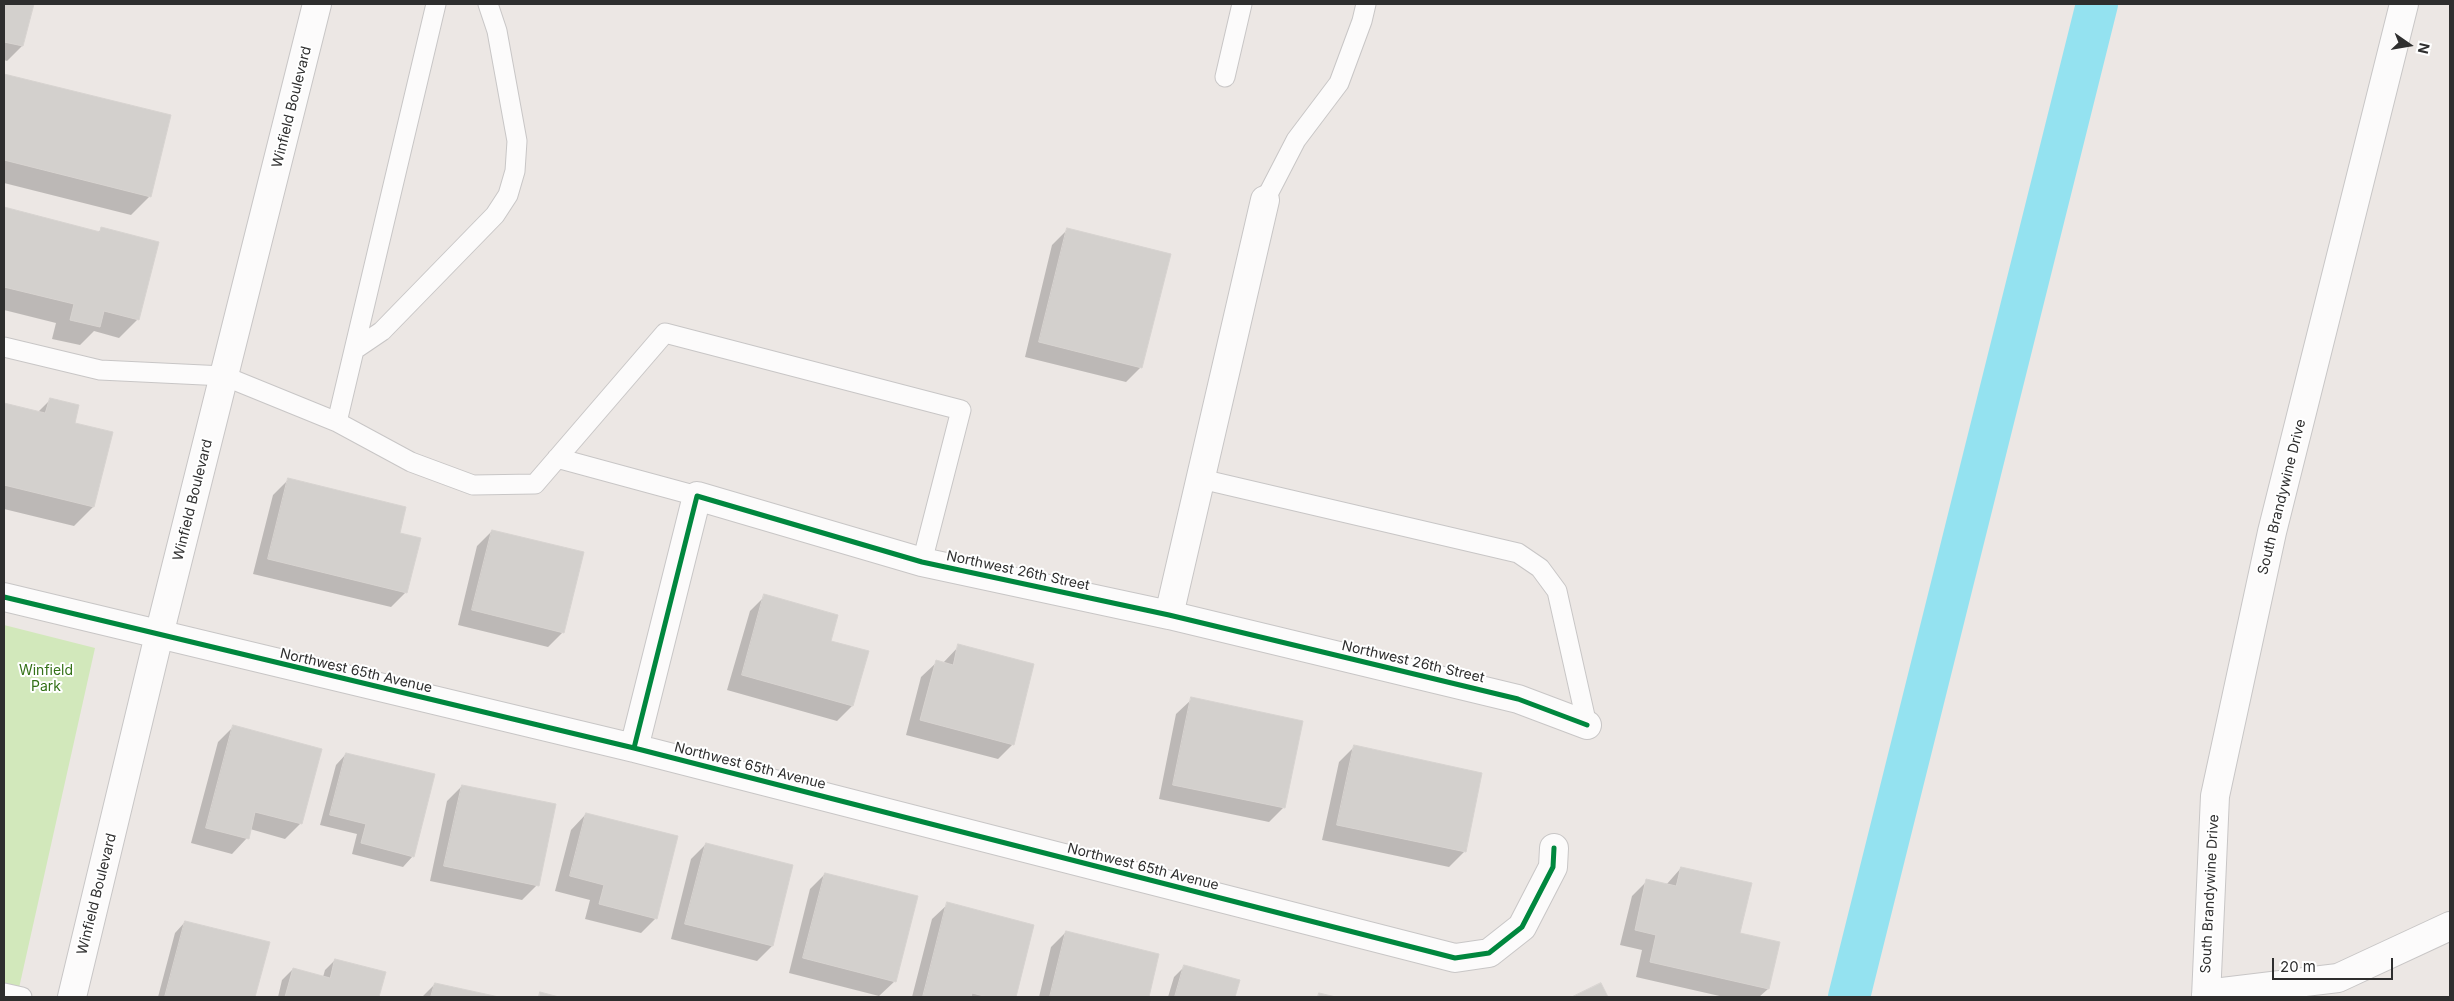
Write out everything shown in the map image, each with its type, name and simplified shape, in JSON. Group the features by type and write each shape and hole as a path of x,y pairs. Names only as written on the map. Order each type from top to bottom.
{"street":[{"name":"Winfield Boulevard","path":"72,997 159,635 317,4"},
{"name":"South Brandywine Drive","path":"2206,995 2215,796 2272,532 2404,4"},
{"path":"1169,615 1265,200"},
{"path":"634,748 697,496"},
{"name":"Northwest 26th Street","path":"697,496 922,562 1169,615 1518,699 1588,725"},
{"name":"Northwest 65th Avenue","path":"4,597 634,748 1455,958 1489,953 1522,927 1553,867 1554,848"},
{"path":"2206,995 2338,978 2450,926"}],"lane":[{"path":"337,422 436,4"},
{"path":"354,350 382,331 495,215 508,195 514,171 517,141 497,31 488,4"},
{"path":"1225,77 1242,4"},
{"path":"1265,200 1296,140 1339,83 1362,21 1366,4"},
{"path":"4,347 100,370 224,376 337,422 412,462 473,485 535,484 665,333 961,410 922,562"},
{"path":"557,458 697,496"},
{"path":"1201,479 1518,553 1540,568 1557,591 1588,725"},
{"path":"4,993 22,997"}],"green space":[{"name":"Winfield Park","path":"4,625 95,648 17,997 4,997"}],"building":[{"path":"4,4 34,4 23,46 4,42"},
{"path":"4,74 171,115 151,197 4,160"},
{"path":"4,207 100,232 101,227 159,242 139,320 104,311 100,327 70,320 74,304 4,287"},
{"path":"1067,228 1171,254 1142,368 1039,342"},
{"path":"50,398 79,405 75,423 113,432 94,507 4,485 4,403 45,413"},
{"path":"288,478 406,507 400,533 421,538 407,593 268,559"},
{"path":"492,530 584,552 564,633 472,610"},
{"path":"764,594 838,615 831,641 869,651 853,706 742,675"},
{"path":"958,644 1034,664 1014,745 920,720 936,660 953,665"},
{"path":"1191,697 1303,721 1285,808 1173,785"},
{"path":"233,725 322,749 302,824 255,812 249,839 206,828"},
{"path":"1354,745 1482,773 1466,852 1337,825"},
{"path":"346,753 435,774 414,857 361,843 366,824 330,815"},
{"path":"462,785 556,804 539,886 444,866"},
{"path":"586,813 678,836 657,919 599,904 604,885 570,876"},
{"path":"706,843 793,865 773,946 685,924"},
{"path":"1681,867 1752,883 1740,933 1780,942 1769,989 1650,962 1656,935 1635,930 1646,879 1676,886"},
{"path":"825,873 918,896 896,982 803,958"},
{"path":"947,902 1034,925 1016,997 988,997 972,993 971,997 923,997"},
{"path":"185,921 270,942 255,997 165,997"},
{"path":"1066,931 1159,954 1149,997 1050,997"},
{"path":"335,959 386,972 379,997 285,997 293,968 330,978"},
{"path":"1184,965 1240,980 1235,997 1175,997"},
{"path":"435,983 499,997 431,997"},
{"path":"1601,983 1608,997 1572,997"},
{"path":"540,992 559,997 539,997"},
{"path":"1319,993 1336,997 1318,997"}],"waterway":[{"path":"1849,997 2097,4"}],"cycle path":[{"path":"634,748 697,496 922,562 1169,615 1518,699 1587,725"},
{"path":"4,597 634,748 1455,958 1489,953 1522,927 1553,867 1554,848"}]}
